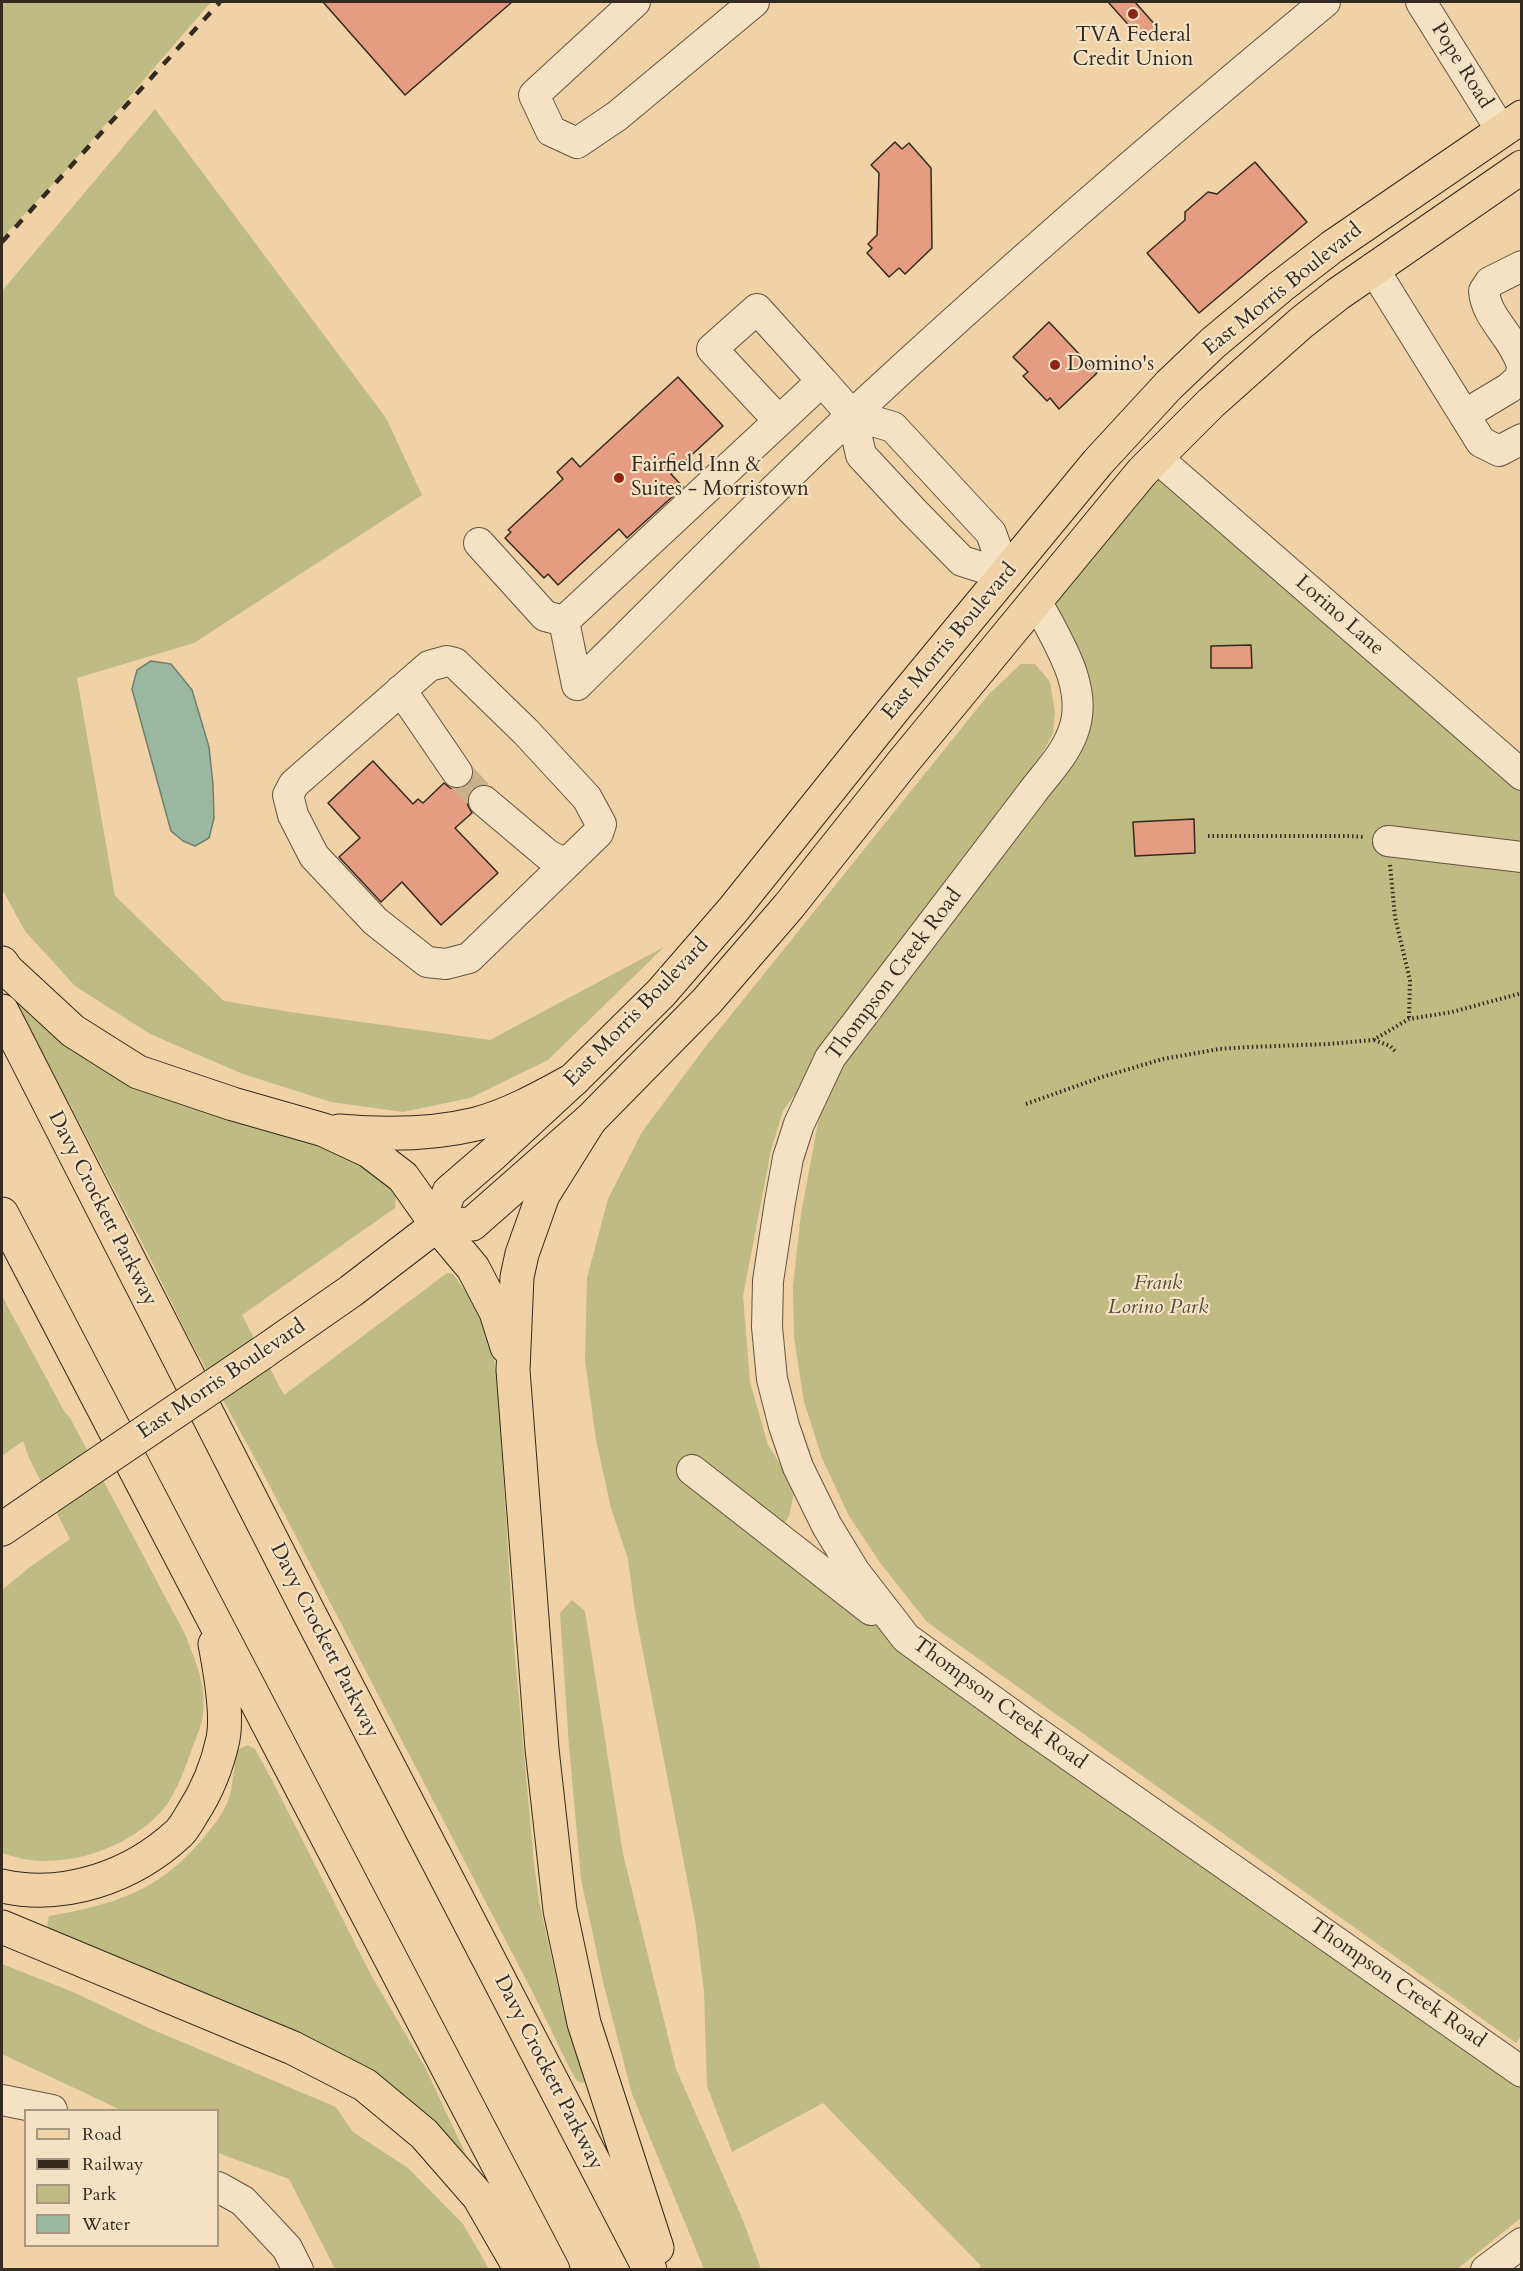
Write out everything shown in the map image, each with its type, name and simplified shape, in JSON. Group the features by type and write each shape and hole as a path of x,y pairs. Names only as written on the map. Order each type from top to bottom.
{"main road":[{"path":"1511,124 1521,163"},
{"name":"East Morris Boulevard","path":"2,1529 262,1353 351,1291 437,1226 449,1192 493,1155 573,1080 653,1001 708,940 894,710 1115,443 1169,385 1280,287 1332,247 1511,124"},
{"name":"East Morris Boulevard","path":"437,1226 472,1224 590,1120 707,1001 1116,502 1156,457 1211,403 1301,323 1373,268 1521,167"},
{"path":"1006,575 1036,602"},
{"path":"2,963 73,1031 138,1072 233,1104 324,1130 369,1150 403,1177 437,1226 473,1269 496,1312 513,1370"},
{"name":"Davy Crockett Parkway","path":"2,1011 212,1425 650,2270"},
{"path":"324,1130 376,1134 431,1132 466,1126 523,1106 573,1080"},
{"path":"590,1120 543,1195 525,1244 517,1277 513,1370 542,1749 560,1910 584,2023 664,2270"},
{"path":"2,1214 553,2270"},
{"path":"2,1886 22,1891 80,1887 131,1868 180,1832 208,1790 224,1737 223,1683 207,1606"},
{"path":"2,1927 293,2048 364,2085 424,2134 479,2197 521,2270"}],"street":[{"path":"635,2 534,95 551,130 577,143 617,116 754,2"},
{"path":"564,621 577,685 852,415 986,293 1206,100 1325,2"},
{"name":"Pope Road","path":"1420,2 1511,124"},
{"path":"1464,415 1519,380 1521,368 1519,356 1485,302 1484,291 1490,282 1521,266"},
{"path":"1373,268 1481,442 1499,451 1521,439"},
{"path":"778,421 712,349 757,309 852,415 861,455 913,511 962,561 1006,575"},
{"path":"564,621 822,381"},
{"path":"852,415 893,427 991,533 1006,575"},
{"name":"Lorino Lane","path":"1156,457 1521,775"},
{"path":"913,511 944,484"},
{"path":"478,543 545,616 564,621"},
{"name":"Thompson Creek Road","path":"1036,602 1075,682 1079,708 1073,733 1031,794 830,1058 799,1124 788,1158 768,1281 767,1327 772,1379 784,1426 798,1467 827,1526 855,1572 906,1638 1026,1725 1521,2072"},
{"path":"447,661 455,663 526,732 587,798 600,824 598,833 566,864 469,958 446,964 427,962 368,913 314,856 293,815 288,795 294,784 429,666 447,661"},
{"path":"401,690 457,772"},
{"path":"484,801 548,855 566,864"},
{"path":"1388,841 1482,850 1521,857"},
{"path":"692,1470 906,1638"},
{"path":"2,2100 47,2109"},
{"path":"219,2188 243,2201 287,2248 298,2270"},
{"path":"1486,2270 1521,2242"}],"path":[{"path":"1208,836 1349,836 1388,841 1393,903 1410,980 1409,1019"},
{"path":"1373,1040 1409,1019 1435,1016 1521,993"},
{"path":"1026,1104 1139,1065 1189,1054 1249,1047 1373,1040 1390,1046 1395,1051"}],"green space":[{"path":"2,2 211,2 67,169 2,238"},
{"path":"155,109 386,418 422,495 194,643 77,678 115,896 224,1001 490,1040 664,947 548,1060 470,1098 403,1112 331,1102 243,1074 150,1034 75,986 25,931 2,889 2,291"},
{"name":"Frank Lorino Park","path":"1156,457 1521,775 1522,2035 1516,2043 927,1622 881,1564 849,1516 822,1458 804,1402 794,1337 793,1286 801,1214 830,1058 1079,708 1037,602"},
{"path":"1021,664 1035,664 1050,682 1055,712 1053,733 1035,767 783,1111 771,1150 743,1296 750,1382 768,1445 795,1488 789,1516 774,1542 1521,2072 1521,2218 1457,2269 980,2269 981,2266 823,2103 732,2152 707,2086 704,1992 695,1920 635,1611 628,1559 611,1508 596,1440 585,1360 587,1278 608,1199 642,1132 706,1046 989,694"},
{"path":"13,996 265,1129 350,1156 396,1192 395,1208 242,1315 284,1395 447,1273 453,1274 482,1315 491,1341 498,1386 513,1634 534,1863 539,1901 563,2010 587,2080 582,2083 577,2081 570,2069 532,1991 264,1475 187,1334 148,1254"},
{"path":"2,1296 185,1634 199,1673 203,1693 203,1714 199,1732 180,1779 165,1807 140,1830 109,1848 75,1858 58,1860 32,1860 2,1853 2,1590 70,1539 29,1458 23,1441 2,1456"},
{"path":"572,1600 585,1611 623,1854 676,2069 742,2218 761,2269 704,2269 632,2094 603,1982 581,1879 560,1613"},
{"path":"248,1745 255,1749 271,1778 371,1975 426,2069 473,2170 151,1972 57,1934 47,1926 49,1916 116,1900 153,1883 171,1870 218,1819 231,1792 239,1749"},
{"path":"2,1964 73,1992 151,2029 336,2107 353,2132 408,2168 463,2224 489,2269 335,2269 289,2179 219,2153 219,2109 119,2109 2,2054"}],"water":[{"path":"151,661 171,664 192,690 209,747 214,818 209,838 195,846 183,841 171,831 132,689 137,670"}],"building":[{"path":"323,2 512,2 405,95"},
{"name":"TVA Federal Credit Union","path":"1108,2 1135,2 1157,27 1142,40"},
{"path":"895,142 902,149 909,143 931,168 932,248 905,274 899,268 889,277 867,253 872,248 868,244 877,235 879,173 871,165"},
{"path":"1255,162 1307,222 1199,313 1147,253 1185,220 1185,212 1208,192 1217,194"},
{"name":"Domino's","path":"1049,322 1097,373 1059,409 1050,398 1047,401 1023,376 1028,372 1013,357"},
{"name":"Fairfield Inn & Suites - Morristown","path":"678,377 723,426 671,474 683,487 627,538 619,529 558,585 548,574 544,578 505,538 511,532 508,530 563,479 557,472 572,458 580,467"},
{"path":"1251,645 1252,668 1211,668 1211,646"},
{"path":"373,761 413,804 418,799 423,803 444,783 450,788 459,789 467,786 473,775 482,784 471,790 467,799 472,813 455,828 498,873 441,925 402,882 381,902 339,857 360,838 328,803"},
{"path":"1194,819 1195,853 1135,856 1133,822"}],"tunnel":[{"path":"457,772 484,801"}],"railway":[{"path":"2,242 220,2"}],"place":[{"name":"TVA Federal Credit Union","path":"1133,14"},
{"name":"Domino's","path":"1055,365"},
{"name":"Fairfield Inn & Suites - Morristown","path":"619,478"}]}
